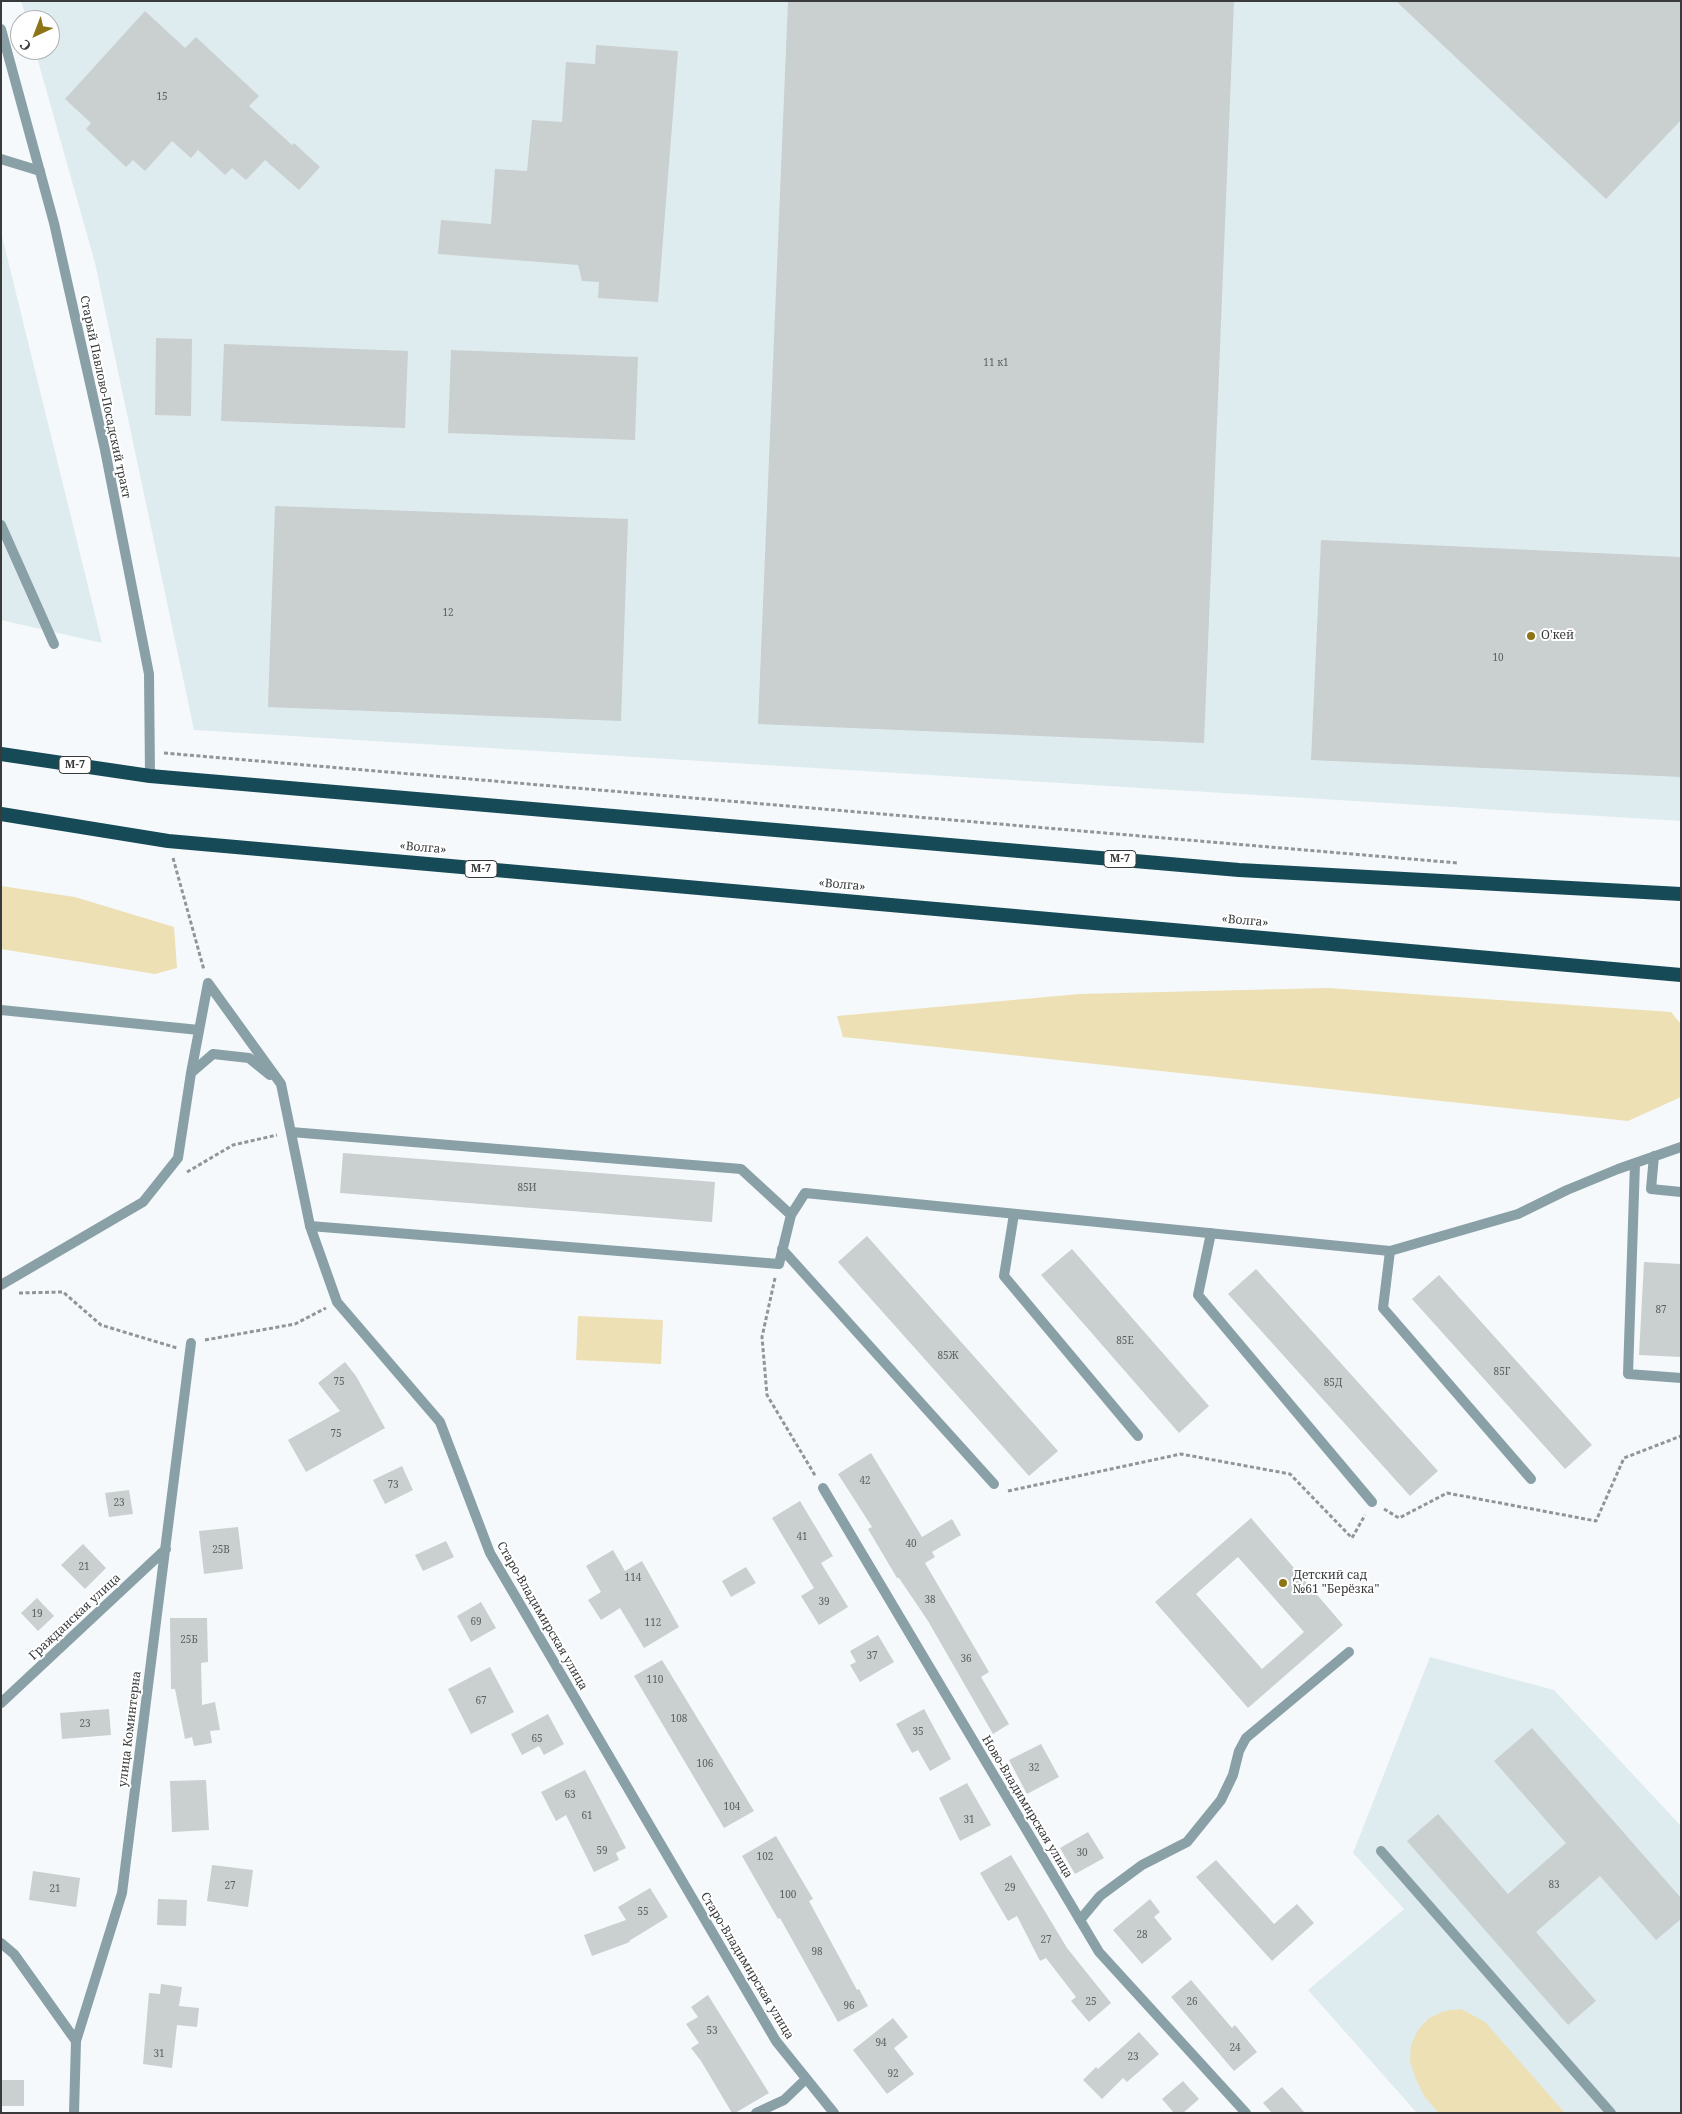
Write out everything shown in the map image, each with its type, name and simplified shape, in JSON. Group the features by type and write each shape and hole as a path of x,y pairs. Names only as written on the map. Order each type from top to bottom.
{"highway":[{"name":"М-7","path":"1,754 150,776 1239,870 1681,894"},
{"name":"«Волга»","path":"1,814 168,841 1681,975"}],"street":[{"name":"Старый Павлово-Посадский тракт","path":"1,29 54,223 105,450 149,674 150,776"},
{"path":"1,159 40,171"},
{"path":"1,525 54,644"},
{"path":"1,1285 143,1202 178,1158 208,983"},
{"name":"Старо-Владимирская улица","path":"208,983 281,1084 310,1226 337,1302 440,1422 490,1553 776,2041 834,2113"},
{"path":"1,1010 199,1030"},
{"path":"191,1074 213,1054 248,1058 281,1084"},
{"path":"291,1132 741,1169 791,1215"},
{"path":"310,1226 779,1264 791,1215 804,1193 1390,1251 1518,1214 1567,1190 1681,1147"},
{"path":"1654,1156 1651,1188 1681,1192"},
{"path":"1635,1163 1628,1374 1681,1378"},
{"path":"1014,1214 1004,1276 1138,1436"},
{"path":"1211,1233 1198,1295 1372,1502"},
{"path":"782,1249 994,1484"},
{"path":"1390,1251 1383,1308 1531,1479"},
{"name":"улица Коминтерна","path":"74,2113 76,2041 122,1893 191,1343"},
{"name":"Ново-Владимирская улица","path":"823,1488 1099,1952 1246,2113"},
{"name":"Гражданская улица","path":"1,1703 166,1549"},
{"path":"1080,1920 1100,1896 1142,1865 1187,1842 1221,1800 1233,1775 1239,1751 1246,1738 1349,1652"},
{"path":"1381,1851 1611,2113"},
{"path":"1,1943 14,1954 76,2041"},
{"path":"756,2113 784,2100 806,2079"}],"path":[{"path":"149,751 1460,863"},
{"path":"168,841 208,983"},
{"path":"182,1176 233,1145 291,1132"},
{"path":"779,1264 762,1337 767,1395 823,1488"},
{"path":"10,1293 63,1292 101,1326 177,1348 191,1343 295,1324 337,1302"},
{"path":"994,1484 990,1494 1181,1454 1290,1474 1352,1538 1372,1502"}],"shaded area":[{"path":"21,1 1681,1 1681,821 194,730 95,263 38,60 60,60 60,10 24,10"},
{"path":"1,232 102,643 1,620"},
{"path":"1,886 75,897 174,927 177,968 155,974 1,949"},
{"path":"1328,988 1671,1012 1681,1024 1681,1097 1628,1121 843,1037 837,1016 1079,994"},
{"path":"578,1316 663,1320 661,1364 576,1360"},
{"path":"1430,1657 1554,1690 1681,1826 1681,2113 1417,2113 1308,1990 1404,1909 1353,1853"},
{"path":"1461,2009 1485,2022 1565,2113 1439,2113 1424,2096 1415,2077 1410,2061 1411,2045 1418,2030 1429,2018 1444,2011"}],"building":[{"path":"788,1 1234,1 1204,743 758,724"},
{"path":"1396,1 1681,1 1681,120 1606,199"},
{"path":"145,11 185,48 196,37 259,96 249,106 292,145 294,143 320,167 299,190 265,160 246,180 232,168 225,175 198,150 191,158 172,141 145,171 133,160 126,167 86,129 91,123 65,99"},
{"path":"596,45 678,51 658,302 598,298 599,282 582,281 578,265 438,254 441,220 491,224 495,169 527,171 532,120 562,122 566,62 595,64"},
{"path":"156,338 192,339 191,416 155,415"},
{"path":"224,344 408,351 405,428 221,421"},
{"path":"451,350 638,357 635,440 448,433"},
{"path":"275,506 628,519 621,721 268,707"},
{"path":"1321,540 1681,557 1681,777 1311,760"},
{"path":"343,1153 715,1182 712,1222 340,1193"},
{"path":"867,1236 1058,1451 1029,1476 838,1262"},
{"path":"1072,1249 1209,1406 1179,1433 1041,1275"},
{"path":"1644,1262 1681,1264 1681,1357 1639,1355"},
{"path":"1256,1269 1438,1471 1410,1496 1228,1294"},
{"path":"1439,1275 1592,1445 1565,1469 1412,1299"},
{"path":"345,1362 356,1376 385,1428 306,1472 288,1440 340,1411 318,1383"},
{"path":"871,1453 922,1537 952,1519 961,1535 932,1552 935,1557 925,1563 989,1672 981,1677 1009,1724 993,1734 928,1621 899,1578 897,1578 868,1529 872,1527 838,1474"},
{"path":"402,1466 413,1490 385,1504 373,1480"},
{"path":"129,1490 133,1514 109,1517 105,1493"},
{"path":"800,1501 833,1556 821,1563 848,1607 819,1625 801,1596 814,1588 772,1518"},
{"path":"1251,1518 1343,1625 1248,1708 1155,1602","holes":["1238,1557 1304,1632 1262,1669 1196,1594"]},
{"path":"238,1527 243,1569 204,1574 199,1531"},
{"path":"446,1541 454,1557 423,1571 415,1555"},
{"path":"83,1544 106,1568 85,1589 61,1565"},
{"path":"613,1550 625,1571 642,1561 679,1627 644,1648 620,1608 601,1620 588,1600 601,1592 586,1566"},
{"path":"746,1567 756,1583 731,1597 722,1581"},
{"path":"37,1598 54,1616 38,1631 21,1613"},
{"path":"481,1602 496,1628 471,1642 457,1616"},
{"path":"170,1618 207,1618 208,1662 201,1663 202,1705 215,1702 220,1730 210,1731 212,1743 194,1746 192,1737 185,1739 175,1689 171,1689"},
{"path":"878,1635 894,1662 860,1682 850,1665 856,1662 850,1651"},
{"path":"662,1660 754,1811 724,1828 634,1676"},
{"path":"490,1667 514,1712 471,1734 448,1689"},
{"path":"109,1709 111,1735 62,1739 60,1713"},
{"path":"924,1709 951,1759 930,1771 918,1750 912,1753 896,1724"},
{"path":"548,1714 564,1744 544,1755 539,1746 522,1755 511,1734"},
{"path":"1532,1728 1681,1898 1681,1919 1656,1940 1600,1876 1536,1932 1596,2001 1568,2025 1407,1841 1438,1814 1508,1894 1566,1843 1494,1761"},
{"path":"1041,1744 1059,1777 1027,1794 1009,1760"},
{"path":"585,1770 626,1848 616,1853 619,1860 594,1872 566,1815 556,1821 541,1792"},
{"path":"206,1780 209,1830 172,1832 170,1781"},
{"path":"967,1783 991,1825 960,1841 939,1798"},
{"path":"1088,1832 1104,1858 1075,1874 1060,1848"},
{"path":"776,1836 813,1899 809,1901 857,1990 859,1989 868,2006 838,2022 780,1918 778,1919 742,1856"},
{"path":"1011,1855 1067,1948 1111,2003 1089,2022 1071,2001 1076,1997 1046,1958 1040,1961 1017,1916 1008,1921 980,1873"},
{"path":"1216,1860 1274,1924 1297,1904 1314,1923 1272,1961 1196,1877"},
{"path":"212,1865 253,1870 248,1907 207,1901"},
{"path":"33,1871 80,1878 76,1907 29,1900"},
{"path":"650,1888 668,1917 630,1942 592,1956 584,1935 626,1920 618,1907"},
{"path":"158,1899 187,1900 186,1926 157,1925"},
{"path":"1150,1899 1160,1912 1154,1917 1172,1939 1142,1964 1113,1930"},
{"path":"1191,1980 1232,2028 1235,2025 1257,2052 1234,2071 1171,1997"},
{"path":"161,1984 182,1987 179,2006 199,2008 197,2027 177,2025 172,2068 143,2064 149,1993 160,1994"},
{"path":"708,1995 769,2093 735,2113 732,2113 701,2061 691,2048 699,2043 686,2024 698,2017 691,2007"},
{"path":"893,2018 908,2037 894,2048 914,2074 887,2094 853,2050"},
{"path":"1139,2032 1159,2054 1127,2082 1123,2078 1102,2099 1083,2080"},
{"path":"1,2080 24,2080 24,2106 1,2106"},
{"path":"1183,2081 1199,2099 1183,2113 1174,2113 1162,2099"},
{"path":"1282,2087 1305,2113 1272,2113 1263,2103"}],"place":[{"name":"О'кей","path":"1531,636"},
{"name":"Детский сад №61 \"Берёзка\"","path":"1283,1583"}]}
